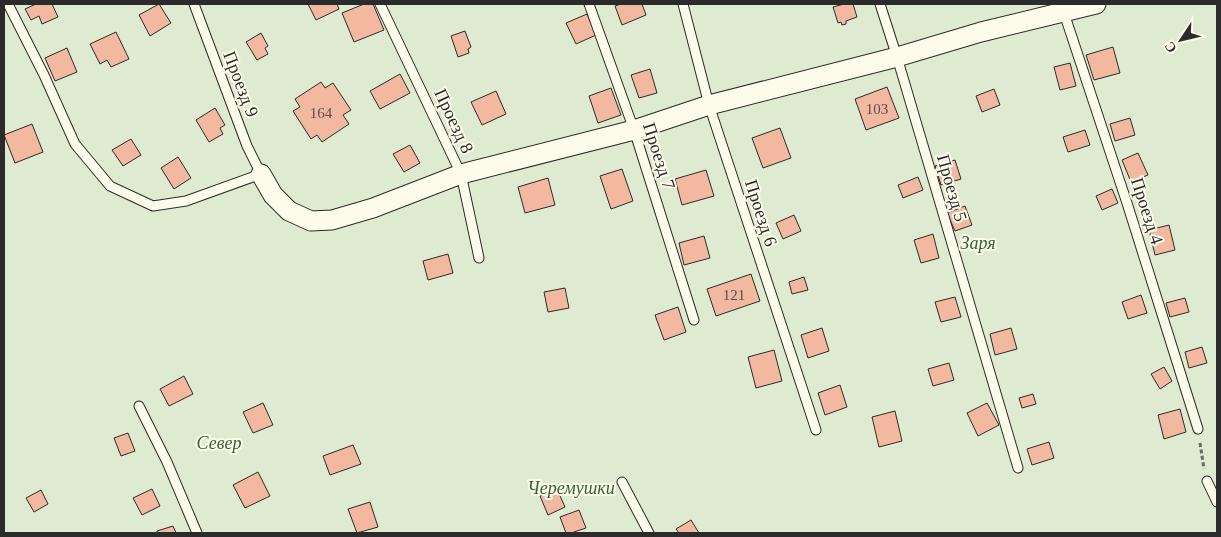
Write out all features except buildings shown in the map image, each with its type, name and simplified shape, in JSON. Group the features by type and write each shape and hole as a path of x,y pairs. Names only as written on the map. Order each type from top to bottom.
{"street":[{"path":"261,174 273,195 290,211 311,221 332,220 373,208 462,174 634,130 709,105 897,57 1062,8 1096,4"}],"lane":[{"path":"8,4 44,75 75,144 110,186 153,206 186,201 261,174"},
{"name":"Проезд 9","path":"194,4 248,146 261,174"},
{"name":"Проезд 8","path":"380,4 462,174 479,258"},
{"name":"Проезд 7","path":"590,4 634,130 694,320"},
{"name":"Проезд 6","path":"683,4 709,105 816,430"},
{"name":"Проезд 5","path":"880,4 1018,468"},
{"name":"Проезд 4","path":"1062,8 1127,203 1198,429"},
{"path":"139,406 167,462 197,533"},
{"path":"622,482 649,533"},
{"path":"1206,482 1217,502"}],"path":[{"path":"1198,429 1206,482"}],"green space":[{"name":"Заря","path":"4,4 1217,4 1217,533 4,533"}],"park label":[{"name":"Север","path":"219,443"},
{"name":"Черемушки","path":"571,488"}]}
